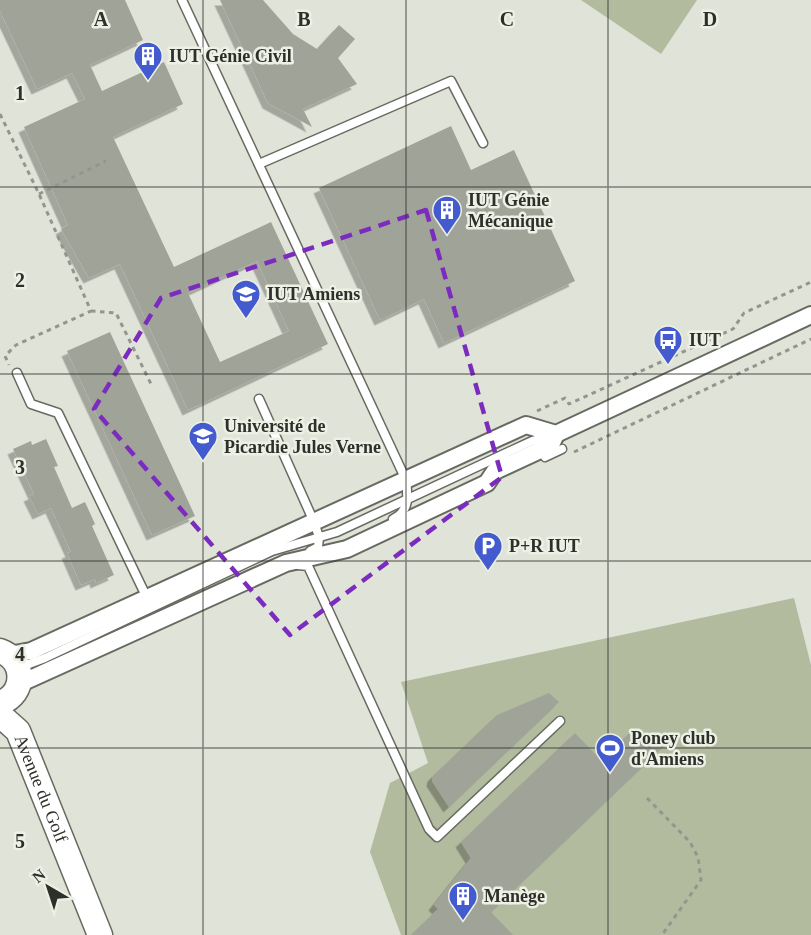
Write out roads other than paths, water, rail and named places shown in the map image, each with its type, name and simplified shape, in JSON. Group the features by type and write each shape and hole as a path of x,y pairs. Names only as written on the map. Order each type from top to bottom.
{"main road":[{"path":"8,669 18,731"},
{"name":"Avenue du Golf","path":"0,715 18,731 100,935"}],"street":[{"path":"8,669 286,563 357,545 487,483 495,471 811,315"},
{"path":"8,669 30,651 147,598 317,529 406,480 526,425 559,441"}],"lane":[{"path":"182,0 406,480 408,500 401,515 365,534 357,545"},
{"path":"259,164 451,81 483,142"},
{"path":"17,373 31,404 58,412 147,598"},
{"path":"259,399 317,529 318,547 286,563"},
{"path":"8,669 45,658 317,529 337,532 532,441 559,441"},
{"path":"286,563 308,566 429,829 437,837 560,721"}],"place":[{"name":"IUT Génie Civil","path":"148,82"},
{"name":"IUT Génie Mécanique","path":"447,236"},
{"name":"IUT Amiens","path":"246,320"},
{"name":"IUT","path":"668,366"},
{"name":"Université de Picardie Jules Verne","path":"203,462"},
{"name":"P+R IUT","path":"488,572"},
{"name":"Poney club d'Amiens","path":"610,774"},
{"name":"Manège","path":"463,922"}]}
